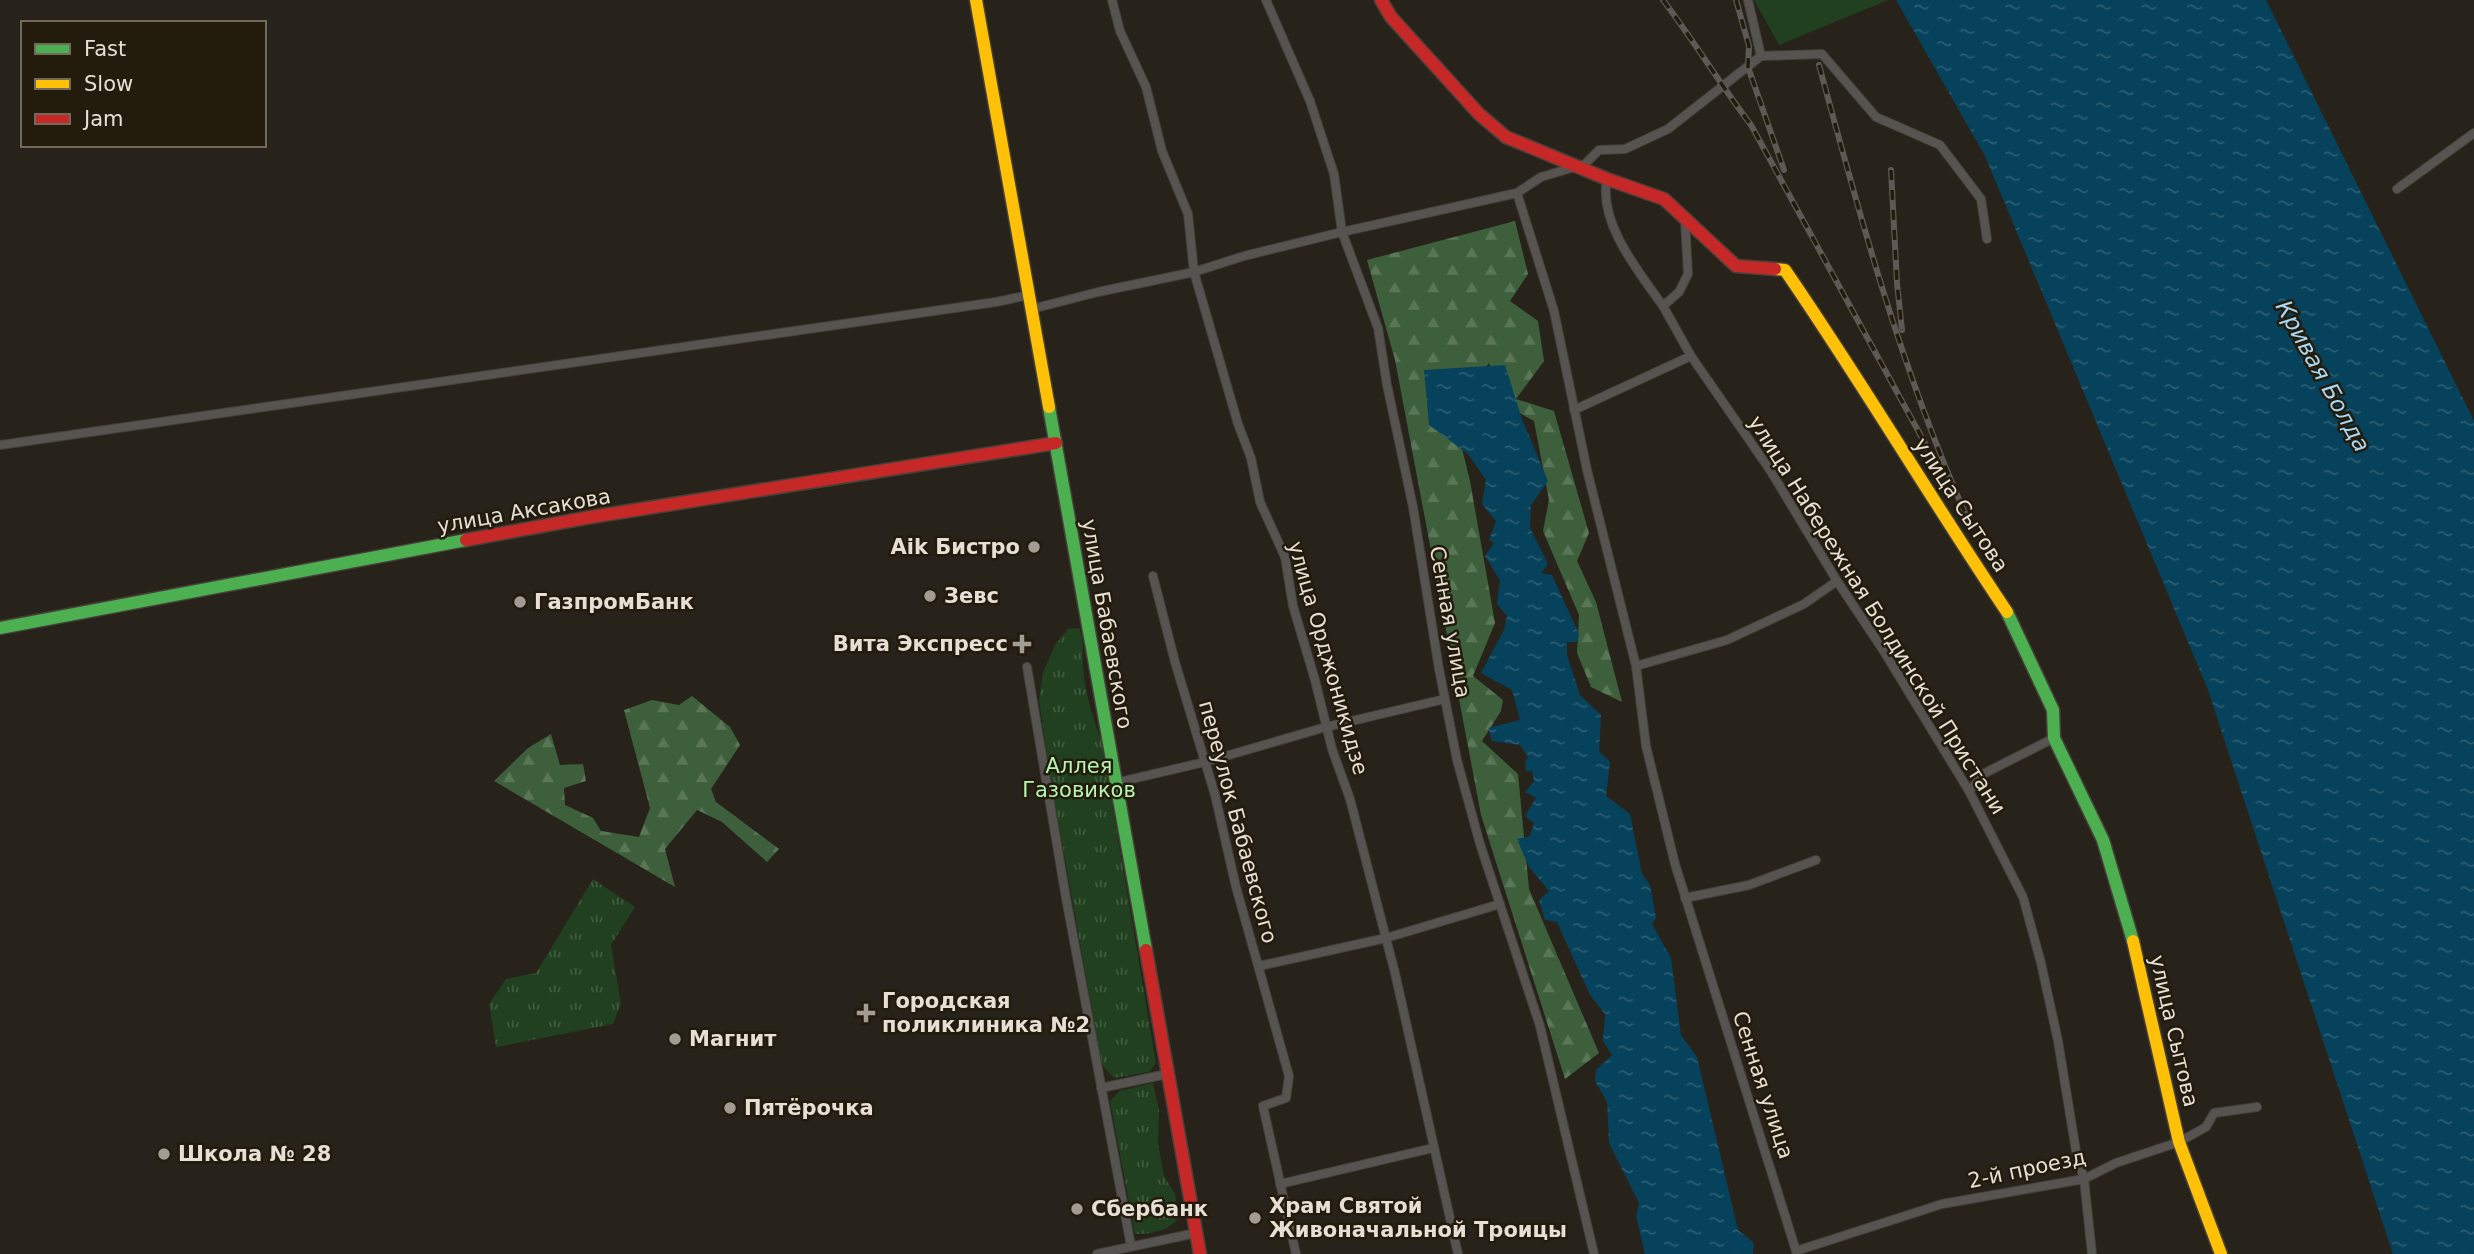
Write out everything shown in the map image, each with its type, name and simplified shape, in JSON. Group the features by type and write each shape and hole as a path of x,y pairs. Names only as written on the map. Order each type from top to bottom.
{"main road":[{"name":"улица Бабаевского","path":"976,0 1200,1254"},
{"name":"улица Сытова","path":"1381,0 1391,17 1488,122 1506,137 1606,179 1664,199 1736,266 1784,270 1841,351 1946,521 2009,615 2053,710 2054,738 2103,840 2132,936 2179,1142 2221,1254"},
{"name":"улица Аксакова","path":"0,628 591,517 1056,443"}],"street":[{"name":"улица Орджоникидзе","path":"1112,0 1120,31 1146,87 1162,151 1188,214 1194,272 1238,424 1251,458 1261,502 1285,557 1293,606 1332,749 1350,799 1386,938 1458,1254"},
{"name":"Сенная улица","path":"1266,0 1310,101 1334,174 1342,232 1378,328 1387,385 1413,507 1457,760 1540,1026 1594,1254"},
{"path":"1748,0 1761,56"},
{"path":"1032,309 1194,272 1244,256 1342,232 1517,193 1541,177 1579,167 1599,150 1625,149 1668,129 1761,56 1822,54 1876,117 1940,145 1981,199 1987,239"},
{"path":"2397,189 2474,133"},
{"name":"улица Набережная Болдинской Пристани","path":"1606,179 1604,191 1616,235 1663,306 1691,356 1770,470 1837,581 1883,650 1969,791 2023,897 2058,1041 2076,1151 2084,1179 2092,1254"},
{"name":"Сенная улица","path":"1517,193 1554,311 1574,410 1624,626 1636,666 1646,746 1685,898 1796,1253"},
{"path":"1663,306 1679,292 1688,274 1685,220"},
{"path":"0,445 708,345 1029,295"},
{"path":"1574,410 1691,356"},
{"name":"переулок Бабаевского","path":"1153,576 1175,662 1215,795 1236,887 1289,1076 1286,1098 1263,1106 1280,1184"},
{"path":"1636,666 1727,640 1804,604 1837,581"},
{"path":"1027,667 1131,1246"},
{"path":"1115,783 1205,762 1326,727 1445,699"},
{"path":"1969,791 1985,774 2054,738"},
{"path":"1685,898 1749,885 1816,860"},
{"path":"1259,966 1386,938 1500,904"},
{"path":"1101,1088 1167,1074"},
{"name":"2-й проезд","path":"1796,1253 1942,1204 2084,1179 2116,1163 2179,1142 2206,1127 2214,1113 2257,1107"},
{"path":"1296,1254 1280,1184 1433,1148"},
{"path":"1097,1254 1196,1233"}],"green space":[{"path":"1754,0 1888,0 1779,45"},
{"path":"1515,221 1528,274 1510,301 1538,321 1544,361 1516,399 1554,411 1589,533 1577,561 1596,602 1622,702 1591,687 1577,653 1579,615 1543,531 1549,500 1534,421 1503,404 1489,363 1452,408 1470,481 1495,623 1473,676 1503,700 1501,711 1482,741 1518,774 1529,889 1599,1053 1565,1079 1481,815 1395,360 1367,260"},
{"name":"Аллея Газовиков","path":"1079,628 1083,642 1085,685 1101,739 1156,1063 1149,1072 1114,1078 1102,1065 1039,700 1043,672 1055,645 1068,629"},
{"path":"692,696 730,727 740,745 711,789 716,802 779,849 767,862 722,822 697,810 665,849 675,887 494,781 528,748 551,734 560,765 583,764 586,781 564,788 565,805 593,818 601,831 639,837 650,808 624,710 652,700 679,705"},
{"path":"593,879 635,907 611,945 621,1004 613,1024 496,1047 489,1004 506,979 536,973"},
{"path":"1153,1083 1159,1110 1158,1144 1164,1176 1175,1194 1179,1217 1160,1231 1135,1234 1110,1101 1119,1091"}],"water":[{"name":"Кривая Болда","path":"1896,0 2266,0 2474,421 2474,1254 2393,1254 2208,690 1985,156"},
{"path":"1505,365 1522,419 1548,481 1531,505 1530,528 1548,564 1541,573 1552,575 1579,634 1577,642 1567,642 1567,655 1580,695 1601,715 1599,751 1610,762 1606,796 1630,814 1642,874 1650,885 1656,918 1652,924 1671,958 1681,1035 1697,1057 1738,1230 1754,1243 1753,1254 1645,1254 1636,1216 1639,1203 1609,1143 1607,1102 1595,1081 1596,1070 1612,1055 1603,1041 1605,1014 1590,995 1557,922 1545,920 1539,900 1549,891 1529,867 1517,839 1530,836 1534,823 1525,816 1536,798 1525,792 1534,781 1532,771 1526,771 1525,763 1528,757 1520,745 1492,741 1488,728 1520,720 1512,690 1481,673 1504,630 1507,616 1497,604 1500,580 1485,556 1494,543 1489,540 1496,521 1482,504 1486,480 1468,454 1429,425 1424,370"}],"railway":[{"path":"1663,0 1751,125 1933,458"},
{"path":"1736,0 1749,46 1748,67 1784,170"},
{"path":"1819,65 1866,235 1901,348 1965,513"},
{"path":"1891,170 1902,330"}],"traffic: fast":[{"path":"1049,407 1146,950"},
{"path":"0,628 466,540"},
{"path":"2007,612 2053,710 2054,738 2103,840 2133,941"}],"traffic: slow":[{"path":"976,0 1049,407"},
{"path":"1775,269 1785,270 2007,612"},
{"path":"2133,941 2179,1142 2221,1254"}],"traffic: jam":[{"path":"1381,0 1391,17 1479,114 1506,137 1607,179 1664,199 1736,266 1775,269"},
{"path":"466,540 591,517 1056,443"},
{"path":"1146,950 1200,1254"}],"place":[{"name":"Aik Бистро","path":"1034,547"},
{"name":"Зевс","path":"930,596"},
{"name":"ГазпромБанк","path":"520,602"},
{"name":"Вита Экспресс","path":"1022,644"},
{"name":"Городская поликлиника №2","path":"866,1013"},
{"name":"Магнит","path":"675,1039"},
{"name":"Пятёрочка","path":"730,1108"},
{"name":"Школа № 28","path":"164,1154"},
{"name":"Сбербанк","path":"1077,1209"},
{"name":"Храм Святой Живоначальной Троицы","path":"1255,1218"}]}
